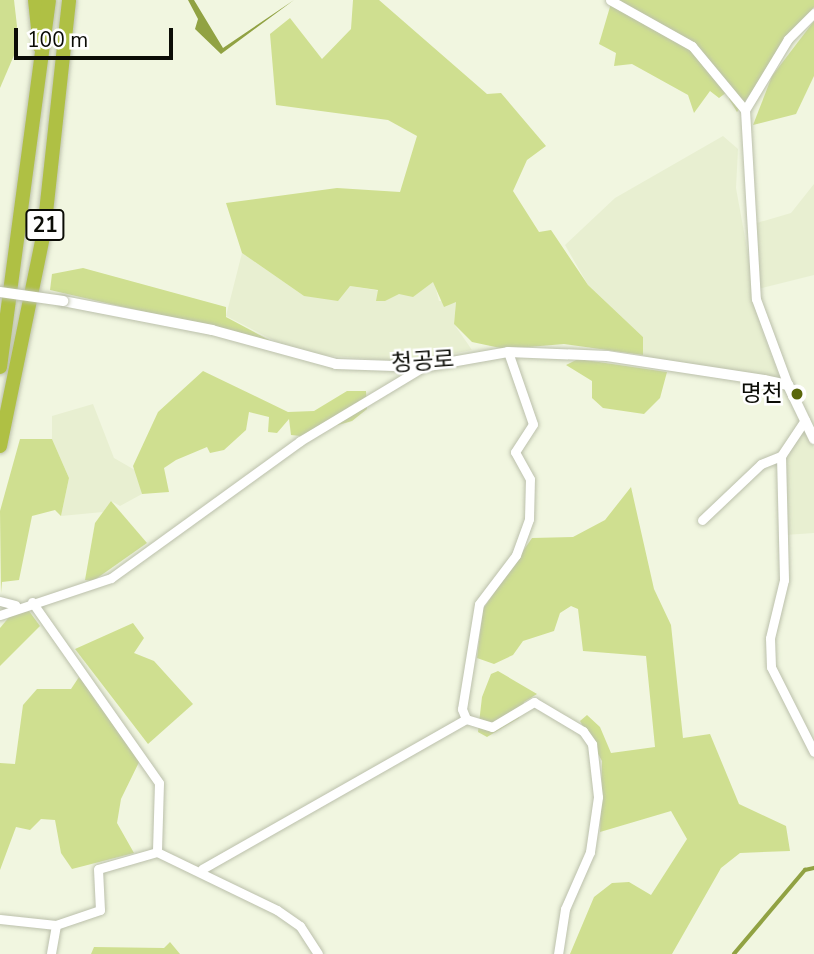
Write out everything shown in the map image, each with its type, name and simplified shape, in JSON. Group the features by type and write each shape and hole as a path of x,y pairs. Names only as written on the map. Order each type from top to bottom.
{"highway":[{"path":"35,0 42,60"},
{"name":"21","path":"0,367 49,0"},
{"name":"21","path":"0,446 44,231 62,87 69,0"},
{"path":"62,87 72,59 75,0"}],"street":[{"path":"610,0 692,46 745,110"},
{"path":"814,13 788,39 745,110 756,299 788,385 814,439"},
{"name":"청공로","path":"0,292 63,301 212,330 335,364 423,367 508,352 607,356 788,385"},
{"path":"466,719 462,709 479,604 516,555 529,519 530,479 515,452 533,424 508,352"},
{"path":"0,614 15,605 111,578 300,442 423,367"},
{"path":"702,520 761,464 781,456 805,420"},
{"path":"781,456 784,580 770,638 771,667 814,752"},
{"path":"0,601 15,605"},
{"path":"33,602 159,783 157,852"},
{"path":"202,869 466,719 492,727 534,702 583,731 592,744 598,797 590,852 565,909 558,954"},
{"path":"0,919 55,925 100,910 98,869 157,852 202,869 300,926 318,954"},
{"path":"51,954 55,925"}],"shaded area":[{"path":"0,0 14,0 17,26 15,53 0,88"},
{"path":"188,0 194,0 223,48 294,0 221,54 195,29 198,19"},
{"path":"353,0 379,0 487,94 501,93 546,146 527,160 513,191 539,232 551,230 588,285 643,337 643,355 564,344 505,349 472,342 454,324 456,302 444,307 433,282 413,297 399,294 385,301 376,301 378,290 350,286 338,301 304,296 242,253 226,203 337,188 400,192 417,136 388,120 276,105 270,34 290,18 322,59 351,29"},
{"path":"612,0 814,0 814,7 737,112 729,99 731,89 719,98 710,91 694,113 688,95 632,64 614,66 616,53 599,44"},
{"path":"814,21 814,76 796,114 753,125 772,76"},
{"path":"723,136 738,149 736,188 762,331 780,378 649,359 643,355 643,337 588,285 565,245 615,198"},
{"path":"814,184 814,275 758,289 753,224 791,213"},
{"path":"242,253 304,296 350,286 399,294 434,281 439,301 456,302 454,324 472,350 409,362 320,355 281,344 226,316"},
{"path":"83,268 226,307 226,317 271,341 50,290 52,274"},
{"path":"578,359 667,372 660,398 644,414 603,408 592,398 592,381 566,365"},
{"path":"203,371 288,412 314,411 347,391 366,391 367,409 352,421 300,436 291,435 289,419 277,433 268,432 269,417 249,412 246,430 224,450 210,453 207,447 176,460 164,468 169,492 142,494 133,466 158,412"},
{"path":"93,404 114,458 140,473 142,494 120,506 111,501 103,512 61,516 69,478 52,439 52,416"},
{"path":"804,427 814,448 814,533 785,535 784,457"},
{"path":"20,439 52,439 69,478 61,516 55,510 32,516 19,580 2,582 1,593 0,511"},
{"path":"631,487 654,589 671,625 683,738 710,734 739,804 786,826 790,851 740,853 721,868 672,954 570,954 594,897 612,883 629,882 651,895 687,839 671,811 600,832 602,761 580,721 587,715 600,727 611,753 655,747 646,656 583,651 578,609 571,606 560,613 554,631 523,641 513,655 494,664 477,658 483,609 532,538 573,537 605,520"},
{"path":"111,501 147,543 93,581 85,580 95,523"},
{"path":"29,611 40,626 0,666 0,628 10,616"},
{"path":"133,623 144,638 134,653 154,661 193,704 148,744 75,649"},
{"path":"498,671 537,694 524,702 519,718 487,737 478,732 482,697 491,674"},
{"path":"79,677 142,756 121,799 117,823 134,853 72,869 61,853 55,820 41,819 30,830 16,827 0,870 0,763 15,764 23,705 37,689 71,689"},
{"path":"170,942 180,954 91,954 94,947 164,948"}],"waterway":[{"path":"734,954 805,870 814,868"}],"place":[{"name":"명천","path":"797,394"}]}
